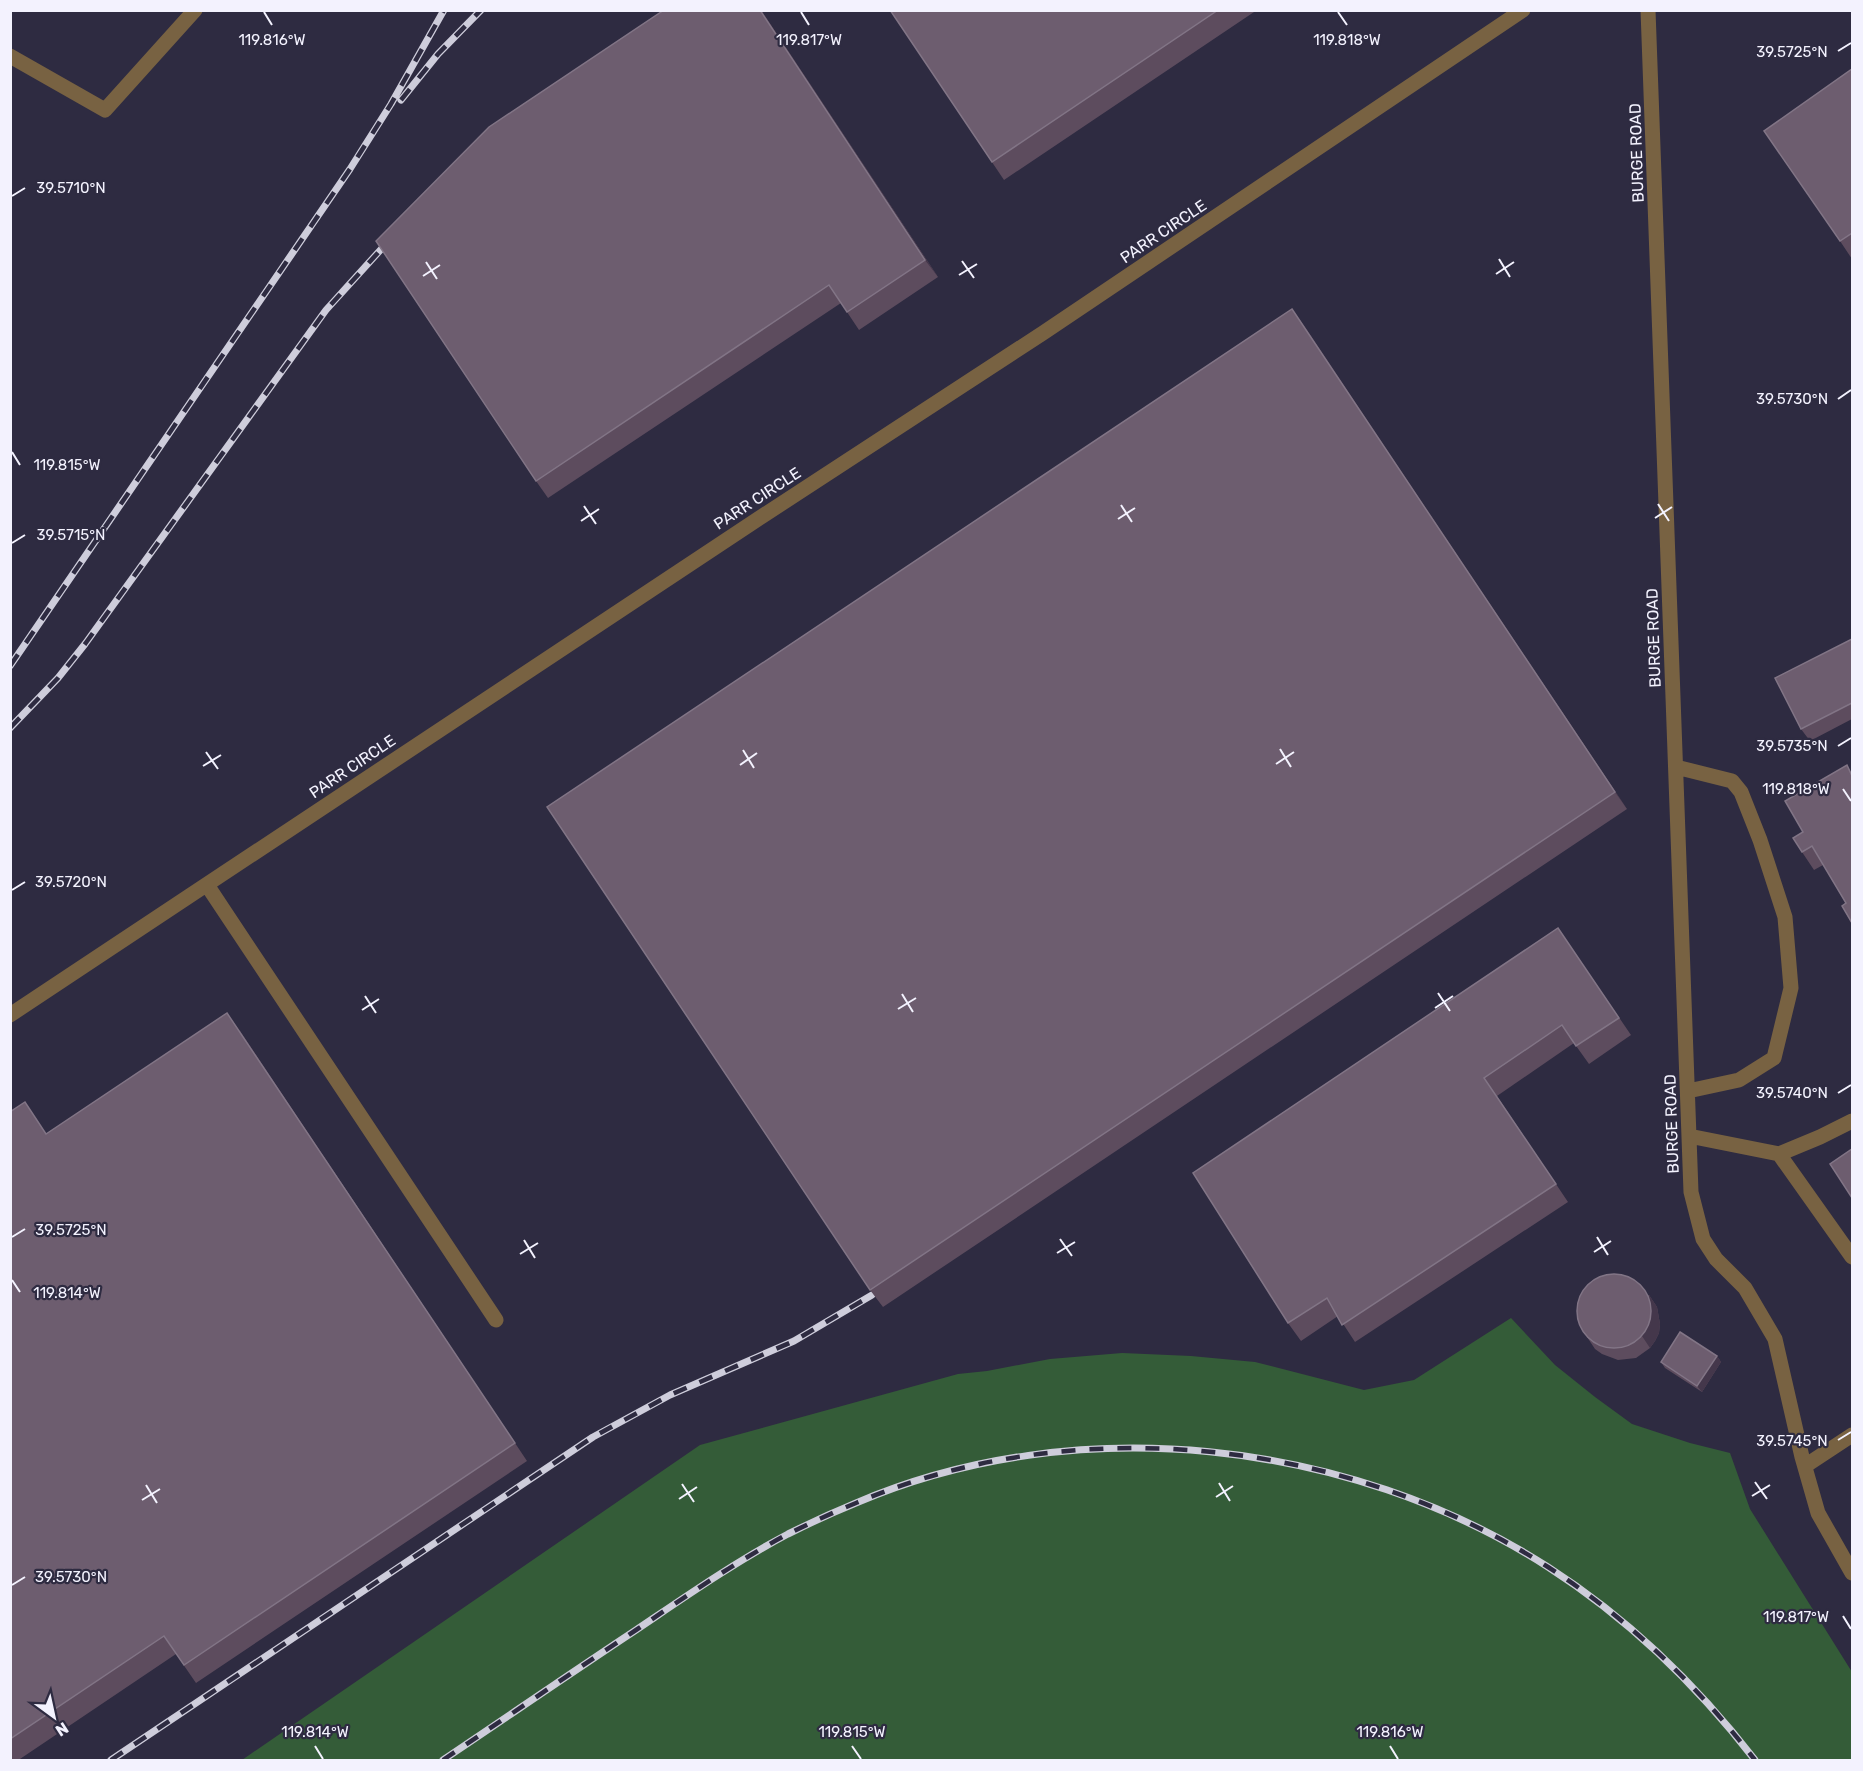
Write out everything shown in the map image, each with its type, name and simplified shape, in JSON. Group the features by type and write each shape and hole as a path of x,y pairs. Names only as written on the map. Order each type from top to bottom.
{"street":[{"path":"10,56 105,110 195,10"},
{"name":"PARR CIRCLE","path":"10,1015 760,517 1043,333 1523,10"},
{"name":"BURGE ROAD","path":"1648,10 1691,1192 1703,1239 1716,1259 1745,1288 1775,1339 1818,1513 1852,1573"},
{"path":"1676,767 1732,781 1741,792 1760,840 1785,917 1791,988 1774,1058 1739,1080 1688,1091"},
{"path":"207,885 496,1320"},
{"path":"1689,1137 1779,1154 1852,1121"},
{"path":"1779,1154 1852,1257"},
{"path":"1805,1466 1852,1435"}],"green space":[{"path":"1511,1318 1555,1365 1632,1424 1730,1453 1750,1509 1852,1672 1852,1760 242,1760 700,1445 958,1374 1050,1359 1122,1353 1255,1362 1364,1390 1414,1380"}],"building":[{"path":"664,10 760,10 925,260 847,312 829,285 536,481 376,241 489,127"},
{"path":"890,10 1218,10 992,162"},
{"path":"1852,69 1852,233 1840,241 1764,131"},
{"path":"1292,309 1615,792 870,1290 547,807"},
{"path":"1852,639 1852,703 1801,729 1775,678"},
{"path":"1847,765 1852,776 1852,923 1842,906 1846,903 1812,846 1802,852 1793,838 1803,832 1785,801"},
{"path":"1558,928 1619,1018 1576,1046 1562,1025 1484,1078 1556,1184 1342,1325 1327,1298 1288,1323 1193,1173"},
{"path":"227,1013 515,1443 184,1665 164,1636 10,1739 10,1112 25,1102 46,1134"},
{"path":"1852,1149 1852,1198 1830,1164"},
{"path":"1614,1274 1635,1280 1645,1290 1651,1311 1645,1332 1635,1342 1614,1348 1593,1342 1583,1332 1577,1311 1583,1290 1593,1280"},
{"path":"1680,1332 1717,1356 1697,1386 1661,1362"}],"railway":[{"path":"10,666 350,169 391,104 444,10"},
{"path":"401,100 438,54 481,10"},
{"path":"10,728 58,678 85,644 326,310 394,235"},
{"path":"111,1760 593,1437 670,1395 794,1341 872,1295"},
{"path":"443,1760 710,1580 768,1545 822,1518 856,1503 940,1474 1029,1455 1119,1448 1210,1452 1299,1466 1387,1490 1470,1524 1548,1567 1578,1587 1634,1631 1710,1706 1755,1760"}]}
